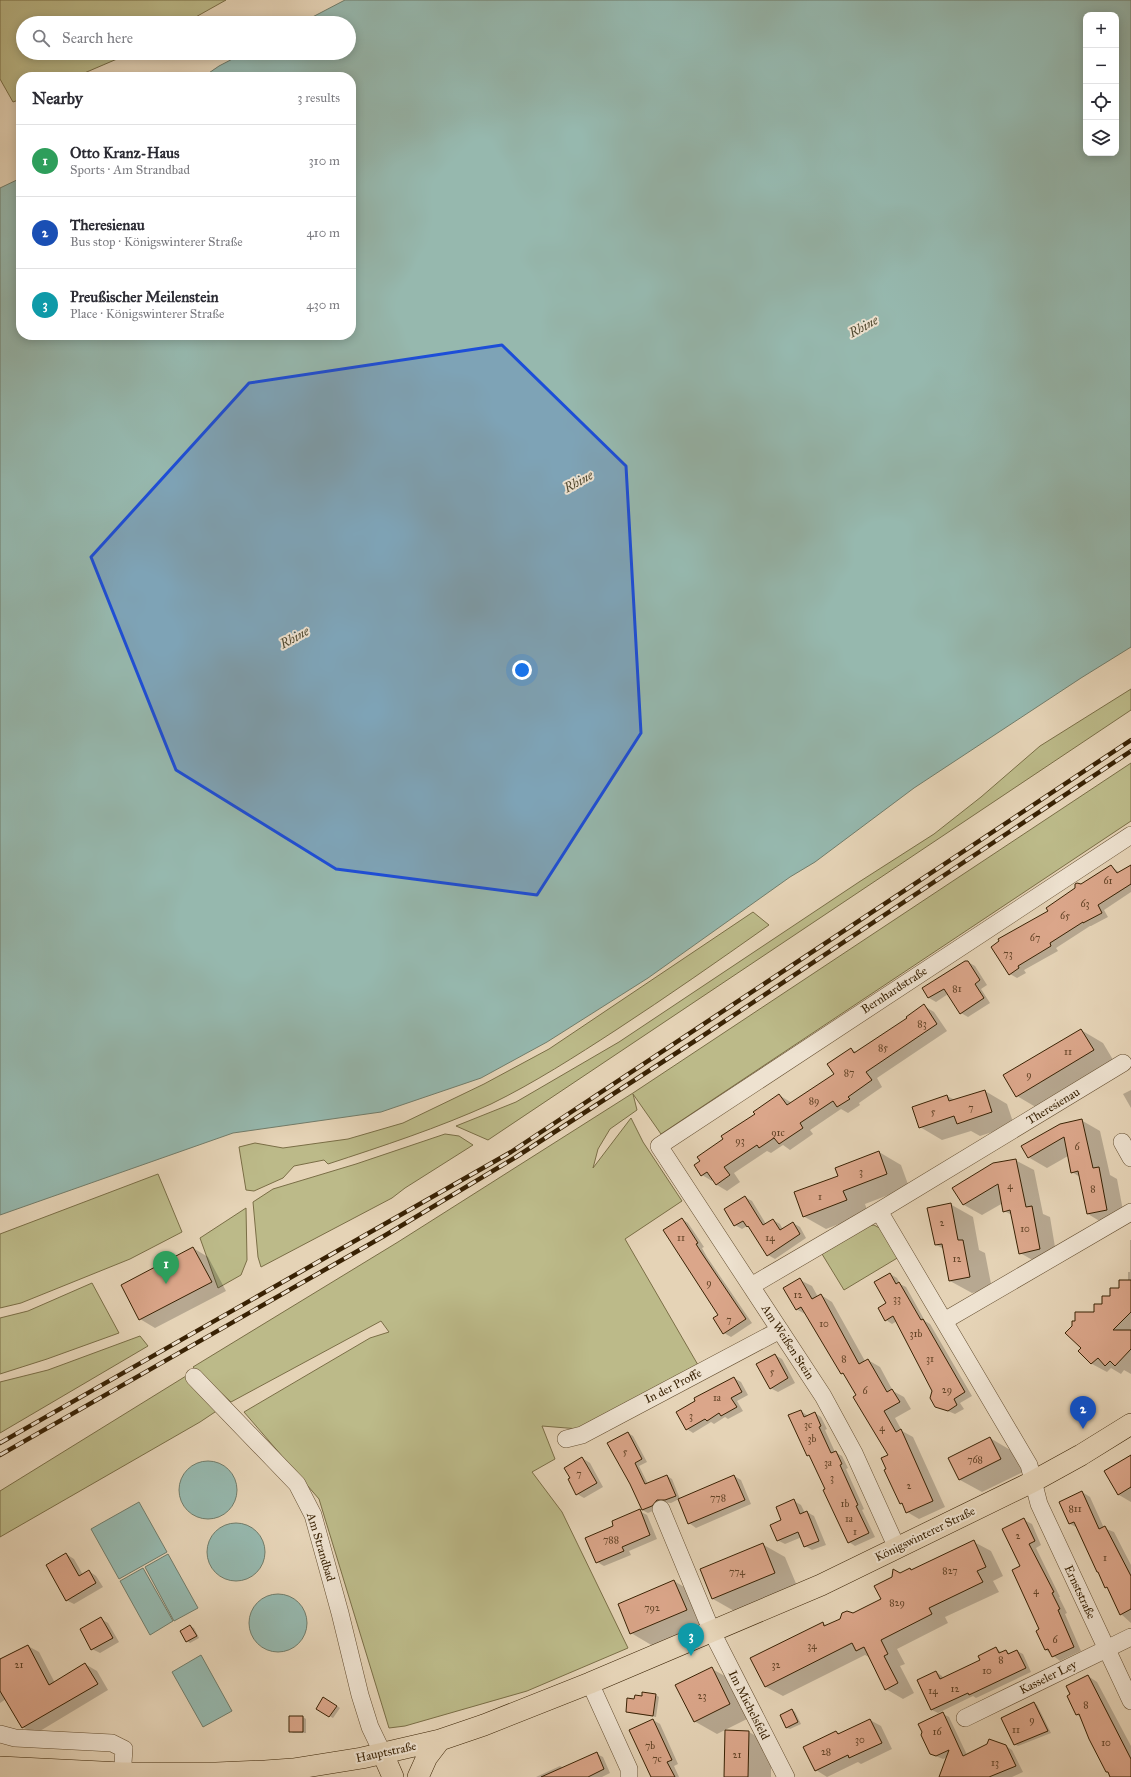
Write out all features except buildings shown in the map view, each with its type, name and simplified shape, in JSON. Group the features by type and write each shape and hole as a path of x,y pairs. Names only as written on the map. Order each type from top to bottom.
{"main road":[{"name":"Königswinterer Straße","path":"637,1663 821,1585 1032,1482 1131,1424"},
{"name":"Hauptstraße","path":"0,1767 122,1775 216,1773 294,1769 383,1754 440,1740 491,1722 637,1663"},
{"path":"418,1777 427,1757 440,1740"},
{"path":"383,1754 393,1777"},
{"path":"294,1769 325,1777"}],"street":[{"name":"Bernhardstraße","path":"659,1146 1131,835"},
{"name":"Theresienau","path":"751,1286 1124,1064"},
{"path":"1122,1142 1131,1158"},
{"name":"Am Weißen Stein","path":"659,1146 823,1396 854,1453 897,1548"},
{"path":"879,1211 1029,1465 1032,1482"},
{"path":"944,1321 1131,1212"},
{"name":"In der Proffe","path":"566,1438 582,1435 780,1330"},
{"name":"Am Strandbad","path":"194,1377 297,1484 313,1515 340,1613 360,1695 370,1727 383,1754"},
{"name":"Ernststraße","path":"1032,1482 1039,1504 1131,1701"},
{"path":"661,1509 712,1632"},
{"name":"Im Michelsfeld","path":"712,1632 786,1777"},
{"name":"Kasseler Ley","path":"964,1718 1131,1637"},
{"path":"590,1683 629,1769 629,1777"},
{"path":"0,1734 15,1738 112,1743 124,1749 122,1775"}],"highlighted area":[{"path":"502,345 626,466 641,733 537,895 336,869 176,770 91,557 249,383"}],"shaded area":[{"path":"0,0 226,0 197,16 16,16 16,60 115,60 87,72 16,72 16,101 13,102 0,79"},
{"path":"1131,689 1131,710 488,1140 456,1126 516,1102 619,1042 859,882 934,834 981,797 1040,746"},
{"path":"1131,763 1131,821 661,1134 633,1094 637,1110 610,1129 598,1149 593,1168 631,1118 643,1142 682,1201 625,1239 698,1365 579,1429 542,1426 555,1459 532,1472 562,1512 628,1648 527,1691 405,1726 389,1728 319,1499 244,1412 370,1338 389,1332 381,1321 231,1402 193,1367 398,1242 633,1093"},
{"path":"753,912 769,925 635,1017 523,1087 491,1104 431,1129 328,1164 324,1160 294,1166 283,1178 254,1191 246,1190 239,1147 255,1143 283,1148 348,1139 403,1123 484,1084 549,1049"},
{"path":"445,1134 459,1136 473,1145 405,1188 392,1198 261,1267 258,1257 253,1202 273,1189 356,1164"},
{"path":"158,1174 182,1232 130,1259 21,1303 0,1308 0,1234"},
{"path":"246,1208 247,1260 241,1275 218,1288 200,1238"},
{"path":"874,1225 883,1230 899,1257 844,1290 822,1254 868,1226"},
{"path":"92,1283 119,1333 0,1374 0,1318 28,1311"},
{"path":"140,1336 148,1346 0,1433 0,1382 48,1370"},
{"path":"186,1376 218,1410 200,1422 0,1537 0,1491"}],"water":[{"name":"Rhine","path":"345,0 1131,0 1131,647 1081,678 914,788 815,862 790,877 648,978 547,1042 481,1078 381,1112 233,1133 0,1215 0,188 16,180 16,340 356,340 356,72 210,72 231,60 356,60 356,16 314,16"},
{"path":"208,1461 224,1466 232,1474 237,1490 232,1506 224,1514 208,1519 192,1514 184,1506 179,1490 184,1474 192,1466"},
{"path":"139,1502 167,1552 119,1579 91,1529"},
{"path":"236,1523 247,1525 260,1536 263,1541 265,1552 263,1563 252,1576 247,1579 236,1581 225,1579 212,1568 209,1563 207,1552 209,1541 220,1528 225,1525"},
{"path":"168,1554 198,1608 174,1621 145,1567"},
{"path":"143,1568 173,1621 150,1635 120,1581"},
{"path":"278,1594 294,1599 302,1607 307,1623 302,1639 294,1647 278,1652 262,1647 254,1639 249,1623 254,1607 262,1599"},
{"path":"201,1655 232,1711 203,1727 172,1672"}],"railway":[{"path":"0,1443 511,1152 1131,740"},
{"path":"0,1455 384,1236 516,1157 701,1037 1131,751"}],"place":[{"name":"Otto Kranz-Haus","path":"166,1284"},
{"name":"Theresienau","path":"1083,1429"},
{"name":"Preußischer Meilenstein","path":"691,1656"}]}
